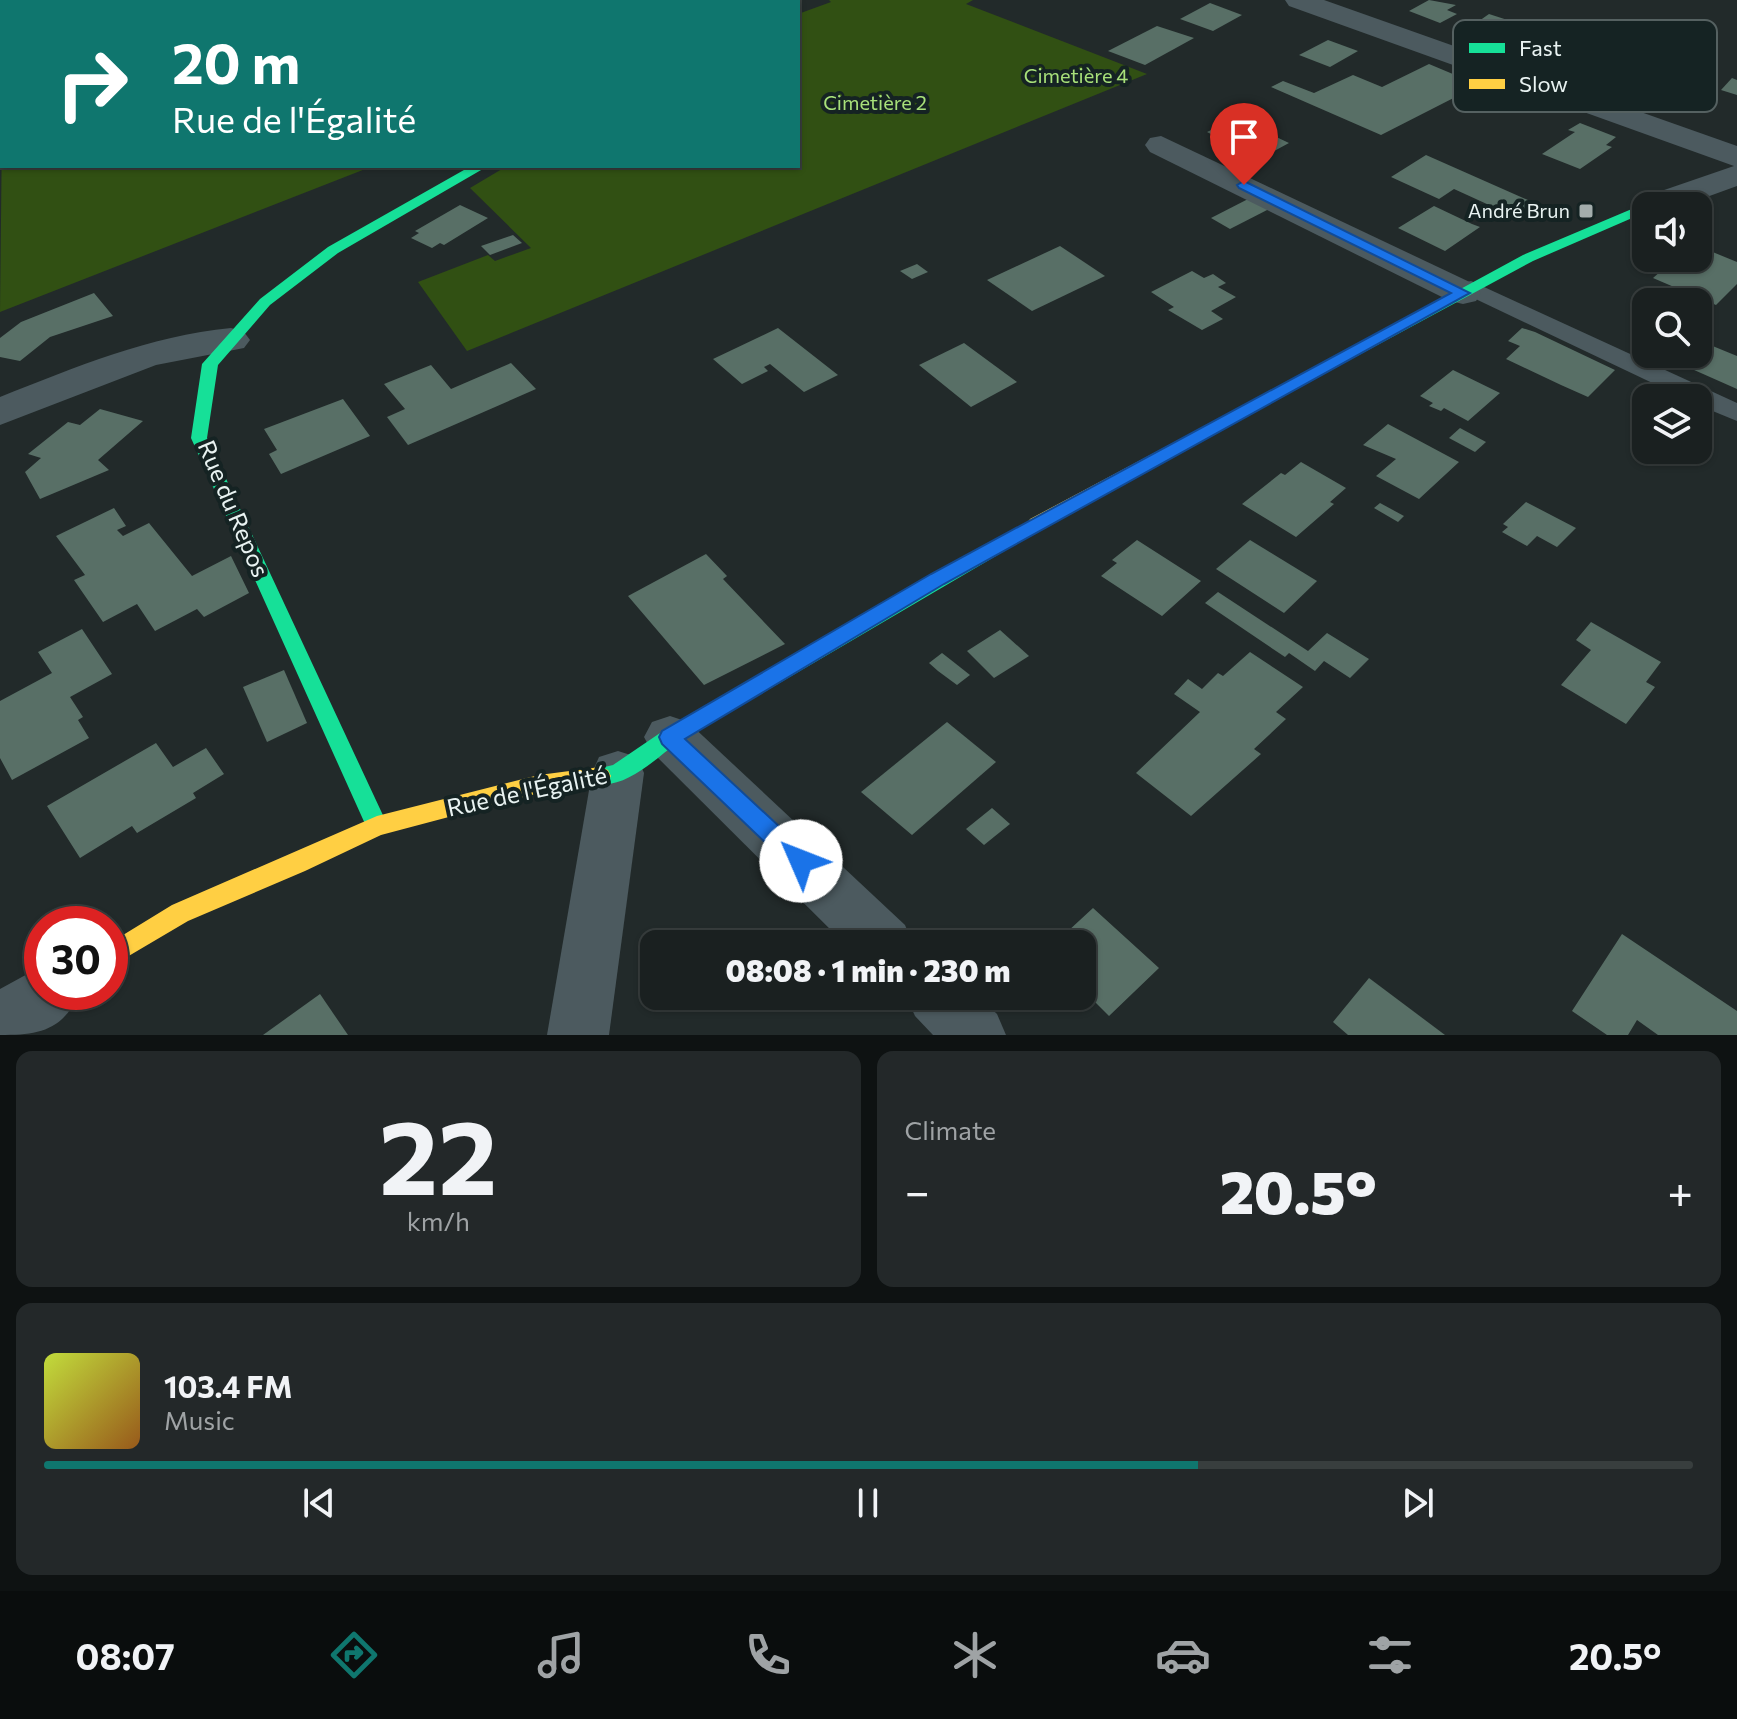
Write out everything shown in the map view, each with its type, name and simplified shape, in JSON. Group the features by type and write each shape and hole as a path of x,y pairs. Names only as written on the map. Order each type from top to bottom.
{"street":[{"path":"1298,0 1453,55"},
{"path":"1611,112 1737,157"},
{"path":"1161,145 1467,290"},
{"name":"Rue du Repos","path":"377,826 199,438 210,364 265,302 333,250 477,168"},
{"name":"Rue de l'Égalité","path":"1690,192 1737,175"},
{"name":"Rue de l'Égalité","path":"128,945 180,913 297,864 377,826 539,784 618,773 670,737 938,579 1467,290 1607,221 1632,212"},
{"path":"0,412 152,352 192,342 231,340"},
{"path":"670,737 870,930"},
{"path":"578,1035 618,773"},
{"path":"0,1023 24,1008"},
{"path":"950,1010 975,1035"}],"lane":[{"path":"1467,290 1737,413"}],"green space":[{"name":"Cimetière 2","path":"829,0 973,0 966,4 1147,74 467,351 418,282 488,255 495,261 531,248 470,188 504,168 800,168 800,13 831,2"},
{"path":"2,168 368,168 0,312"}],"building":[{"path":"1429,0 1456,5 1447,10 1457,14 1440,23 1409,11"},
{"path":"1210,3 1242,15 1213,31 1180,19"},
{"path":"1489,14 1507,20 1480,20"},
{"path":"1157,26 1194,38 1145,65 1108,51"},
{"path":"1328,40 1358,51 1330,67 1299,55"},
{"path":"1429,64 1453,74 1453,98 1381,135 1271,87 1283,81 1314,93 1353,75 1382,87"},
{"path":"1732,78 1737,80 1737,95 1721,90"},
{"path":"1236,118 1289,143 1267,155 1252,148 1246,152 1207,132"},
{"path":"1580,123 1616,137 1606,145 1612,147 1580,169 1542,154 1575,132 1568,130"},
{"path":"1426,155 1537,204 1522,214 1506,207 1500,210 1454,189 1439,199 1391,177"},
{"path":"1252,197 1271,208 1230,229 1211,218"},
{"path":"460,205 488,218 444,245 440,243 432,248 411,238 419,233 415,231"},
{"path":"1434,206 1480,227 1445,251 1398,228"},
{"path":"513,235 522,243 490,255 481,246"},
{"path":"1060,246 1105,276 1032,311 987,280"},
{"path":"1712,252 1737,262 1737,284 1716,305 1712,303 1712,288 1676,288 1653,278 1660,272 1712,272"},
{"path":"917,264 928,272 912,279 900,271"},
{"path":"1192,271 1204,278 1213,274 1226,283 1218,287 1236,297 1211,311 1223,319 1202,330 1168,310 1174,307 1151,292"},
{"path":"94,293 113,316 50,337 20,361 0,357 0,338 21,322"},
{"path":"778,328 838,375 804,392 770,364 764,367 768,371 742,384 713,359"},
{"path":"1522,328 1615,370 1588,397 1561,385 1506,359 1520,346 1508,341"},
{"path":"964,343 1017,382 971,407 919,365"},
{"path":"1712,346 1737,356 1737,389 1690,368 1712,368"},
{"path":"511,363 536,389 408,445 387,417 405,409 384,384 431,365 451,389"},
{"path":"1453,370 1500,393 1468,421 1444,408 1441,411 1429,406 1433,403 1420,396"},
{"path":"343,399 370,436 281,474 269,454 277,450 264,429"},
{"path":"100,409 143,421 98,460 109,470 40,499 25,472 41,458 28,454 68,422 80,425"},
{"path":"1388,424 1459,462 1419,499 1376,476 1396,459 1363,445"},
{"path":"1460,428 1486,442 1475,452 1449,438"},
{"path":"1301,462 1346,488 1330,502 1334,504 1296,537 1242,504 1281,473 1285,475"},
{"path":"1526,502 1576,528 1557,547 1537,536 1527,546 1502,532 1508,527 1503,524"},
{"path":"1380,503 1404,516 1398,522 1374,508"},
{"path":"114,508 126,526 117,530 123,536 149,523 192,576 231,556 249,593 204,617 197,609 155,631 137,604 103,622 74,580 85,575 56,536"},
{"path":"1137,540 1201,581 1162,616 1101,576 1117,563 1112,560"},
{"path":"1250,540 1317,581 1284,613 1216,569"},
{"path":"706,554 727,576 723,579 785,644 704,685 628,596"},
{"path":"1218,592 1308,651 1327,633 1369,659 1350,678 1324,661 1315,671 1289,653 1285,657 1205,603"},
{"path":"1591,622 1661,662 1646,682 1655,687 1626,724 1561,685 1591,650 1576,640"},
{"path":"82,629 112,674 70,697 83,717 78,720 89,738 12,780 0,758 0,701 52,673 38,652"},
{"path":"1000,630 1029,656 994,678 967,651"},
{"path":"1250,652 1303,687 1276,712 1286,719 1254,749 1261,754 1191,816 1136,773 1200,712 1174,694 1188,679 1202,689 1218,673 1223,676"},
{"path":"942,653 970,675 957,685 938,671 929,663"},
{"path":"284,670 307,723 267,742 243,687"},
{"path":"947,722 996,762 912,835 861,792"},
{"path":"156,743 173,767 206,748 224,774 193,793 196,798 137,833 132,826 80,858 47,806"},
{"path":"992,808 1010,824 984,845 966,829"},
{"path":"1093,908 1159,968 1109,1016 1096,1003 1096,930 1069,930"},
{"path":"1622,934 1737,1011 1737,1035 1658,1035 1637,1020 1628,1035 1607,1035 1572,1011"},
{"path":"1369,978 1445,1035 1348,1035 1333,1022"},
{"path":"320,994 348,1035 263,1035"}],"traffic: fast":[{"path":"377,826 199,438 210,364 265,302 333,250 477,168"},
{"path":"1338,360 1528,258 1632,213"},
{"path":"600,776 618,773 670,737 1036,524"}],"traffic: slow":[{"path":"1036,524 1338,360"},
{"path":"128,945 180,913 297,864 377,826 539,784 600,776"}],"place":[{"name":"André Brun","path":"1586,211"}],"route":[{"path":"801,861 670,737 938,579 1156,457 1463,293 1244,185"}],"park label":[{"name":"Cimetière 4","path":"1076,76"}]}
